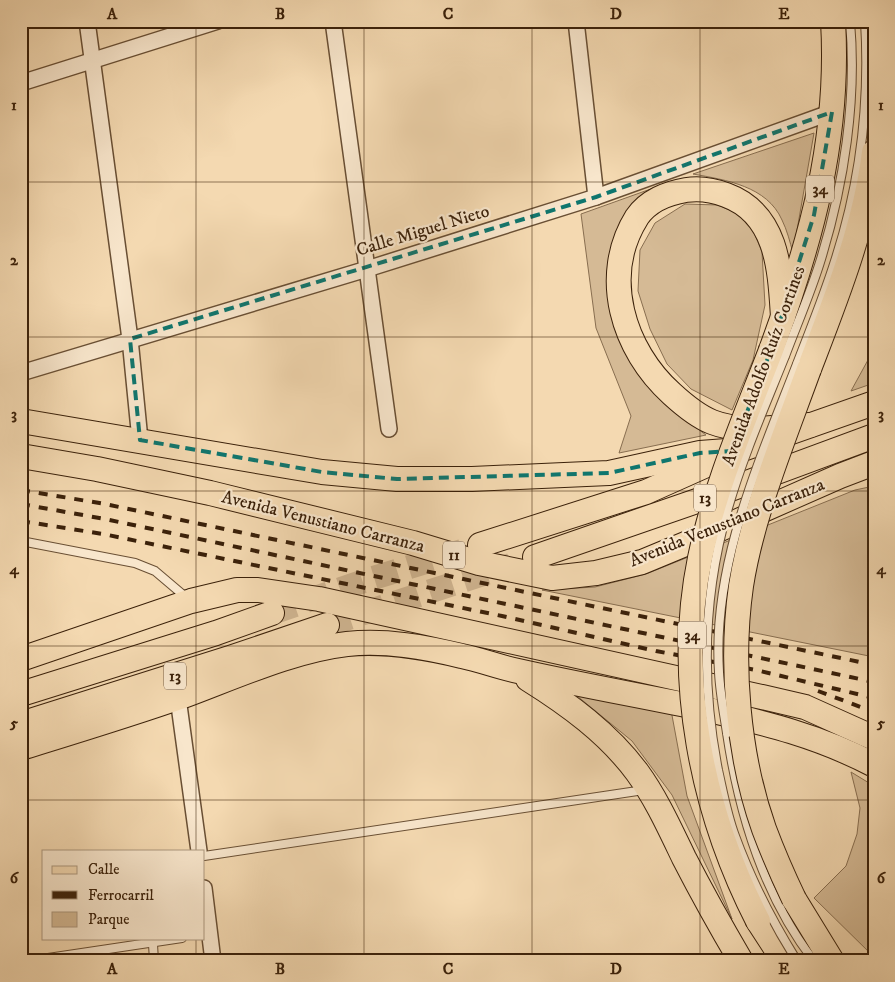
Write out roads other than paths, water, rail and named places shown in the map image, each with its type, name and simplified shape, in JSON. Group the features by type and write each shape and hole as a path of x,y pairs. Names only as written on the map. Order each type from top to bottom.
{"main road":[{"name":"Avenida Adolfo Ruíz Cortines","path":"784,961 758,921 744,893 715,816 702,763 692,673 692,632 694,595 700,557 713,510 726,470 778,353 783,317 801,264 814,215 824,168 832,112 834,75 833,21"},
{"path":"828,959 778,867 764,828 752,785 737,689 738,616 750,546 803,367 843,280 855,239 874,152"},
{"path":"783,317 780,269 773,244 751,209 736,198 716,191 694,189 674,192 655,200 639,215 628,234 620,254 618,279 621,309 629,335 644,364 663,386 683,404 714,423 753,428 810,425"},
{"name":"13","path":"480,545 646,492 740,450 874,403"},
{"path":"21,421 322,472 396,479 472,479 609,473 700,453 740,450"},
{"name":"13","path":"535,557 717,494 874,436"},
{"name":"Avenida Venustiano Carranza","path":"21,456 97,469 210,493 413,544 480,563 552,578 596,573 642,562 840,476 874,464"},
{"path":"21,659 191,602 237,590 258,590 319,599 650,671 805,707 874,738"},
{"name":"13","path":"21,694 216,634 272,613"},
{"name":"13","path":"21,724 230,658 327,625"},
{"path":"21,748 178,698 306,652 348,644 382,643 410,645 462,656 516,671 769,723 845,750 874,765"},
{"path":"516,671 555,696 608,739 636,771 656,800 689,866 741,961"}],"street":[{"path":"87,21 130,339 140,440"},
{"path":"21,83 218,21"},
{"path":"333,21 390,429"},
{"path":"576,21 596,196"},
{"name":"Calle Miguel Nieto","path":"21,373 367,269 596,196 832,112"},
{"path":"840,476 874,474"},
{"path":"178,698 198,850"},
{"path":"205,903 207,934 213,961"}],"lane":[{"path":"797,961 775,926 752,876 734,834 724,796 715,753 708,702 709,603 716,556 728,509 778,353 821,258 841,178 848,128 851,84 850,21"},
{"path":"828,959 785,918 767,882 750,839 732,767 719,671 721,613 725,583 736,534 761,456 803,367 836,259 854,187 864,127 867,53 866,21"},
{"path":"21,541 134,563 155,571 191,602"},
{"path":"205,856 648,789"},
{"path":"28,961 172,940"},
{"path":"153,944 154,961"}],"tunnel":[{"path":"272,613 367,580 462,551"},
{"path":"327,625 511,565"}],"railway":[{"path":"21,490 105,504 874,665"},
{"path":"21,504 105,519 874,682"},
{"path":"21,521 103,534 502,616 656,651 756,670 874,698"},
{"path":"818,691 874,712"}]}
